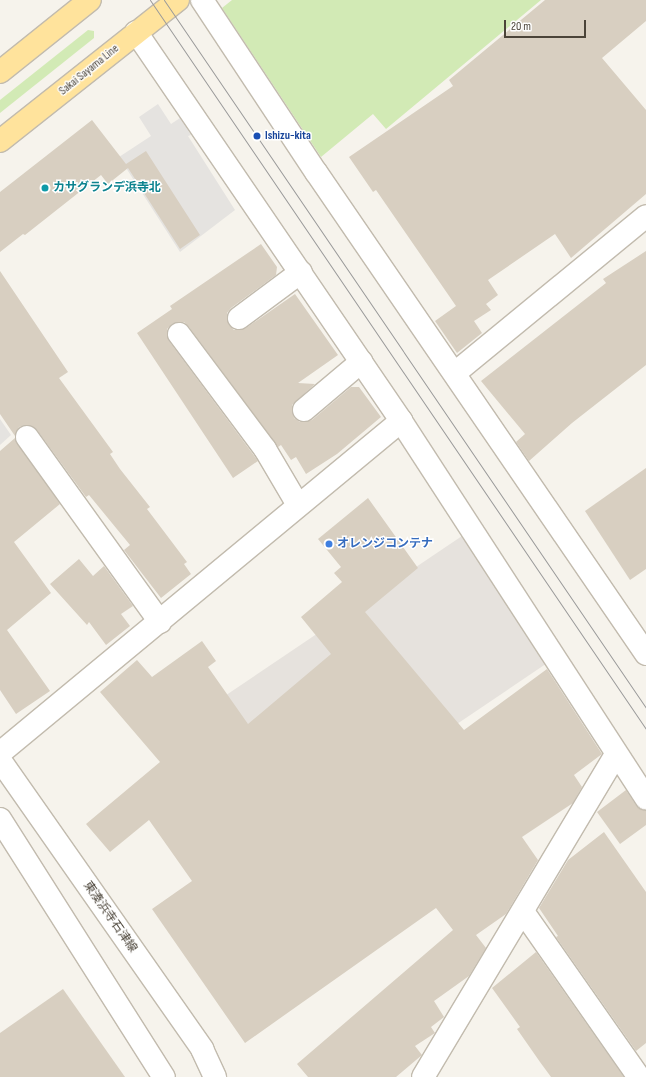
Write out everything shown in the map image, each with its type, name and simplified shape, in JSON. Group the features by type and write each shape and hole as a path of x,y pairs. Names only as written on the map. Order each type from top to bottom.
{"main road":[{"path":"0,72 90,0"},
{"name":"Sakai Sayama Line","path":"0,141 178,0"}],"street":[{"path":"202,0 646,654"},
{"path":"136,32 402,421 616,755 646,798"},
{"path":"455,374 646,216"},
{"path":"239,318 301,272"},
{"path":"179,334 265,449 298,505"},
{"path":"304,410 362,362"},
{"path":"0,753 160,622 298,505 402,421"},
{"path":"27,437 160,622"},
{"path":"429,1074 616,755"},
{"name":"東湊浜寺石津線","path":"0,760 202,1049 215,1077"},
{"path":"0,819 164,1077"},
{"path":"524,913 639,1066"}],"shaded area":[{"path":"158,104 171,124 180,118 191,135 188,136 235,210 180,252 119,157 151,136 139,117"},
{"path":"0,419 11,435 0,445"},
{"path":"462,536 548,663 281,843 195,716"}],"green space":[{"path":"232,0 541,0 386,129 373,114 321,157 222,8"},
{"path":"88,30 94,31 94,38 0,113 0,100"}],"building":[{"path":"545,0 646,0 646,21 602,58 646,110 646,194 571,258 555,234 488,280 498,295 486,304 491,310 474,321 482,333 457,353 435,321 456,306 376,190 373,192 349,157 453,86 449,80"},
{"name":"カサグランデ浜寺北","path":"92,120 126,164 146,151 200,235 180,249 128,168 108,184 101,175 25,235 23,234 0,252 0,192"},
{"path":"261,244 277,267 276,275 231,308 227,313 229,325 234,330 246,328 295,294 338,355 298,383 315,384 292,405 294,418 300,422 312,420 351,387 359,387 381,417 337,454 306,474 296,457 291,460 281,445 278,447 189,327 184,322 172,324 167,329 169,341 258,461 233,478 137,333 172,309 170,306"},
{"path":"646,251 646,365 572,423 529,461 516,442 525,434 481,381 606,283 603,279"},
{"path":"0,271 68,372 59,378 113,452 110,454 120,469 150,507 147,509 187,562 184,564 191,574 161,598 124,550 130,545 89,495 86,497 37,430 25,425 19,427 15,436 0,414"},
{"path":"15,438 60,504 14,542 51,593 7,630 50,691 16,714 0,690 0,451"},
{"path":"646,468 646,569 630,580 585,511"},
{"path":"368,498 418,568 365,612 464,730 547,669 602,754 574,775 582,787 573,803 522,837 538,860 506,914 476,935 486,948 469,976 434,1001 444,1017 431,1027 435,1033 415,1046 422,1055 396,1077 308,1077 297,1064 453,930 436,908 245,1043 152,909 192,881 149,820 110,852 86,824 160,762 100,692 137,660 152,677 202,641 216,661 208,667 248,724 331,654 301,617 342,582 334,573 341,567 318,539"},
{"path":"79,559 93,576 104,566 133,606 121,614 130,626 106,645 89,622 87,625 50,584"},
{"path":"626,790 636,805 646,810 646,825 620,844 597,812"},
{"path":"604,832 646,892 646,1043 636,1051 556,937 558,936 539,908 568,860"},
{"path":"536,952 624,1077 551,1077 540,1062 517,1029 520,1027 492,988"},
{"path":"63,989 125,1077 0,1077 0,1033"}],"tram line":[{"path":"150,0 646,729"},
{"path":"164,0 646,708"}],"place":[{"name":"Ishizu-kita","path":"257,136"},
{"name":"カサグランデ浜寺北","path":"45,188"},
{"name":"オレンジコンテナ","path":"329,544"}]}
